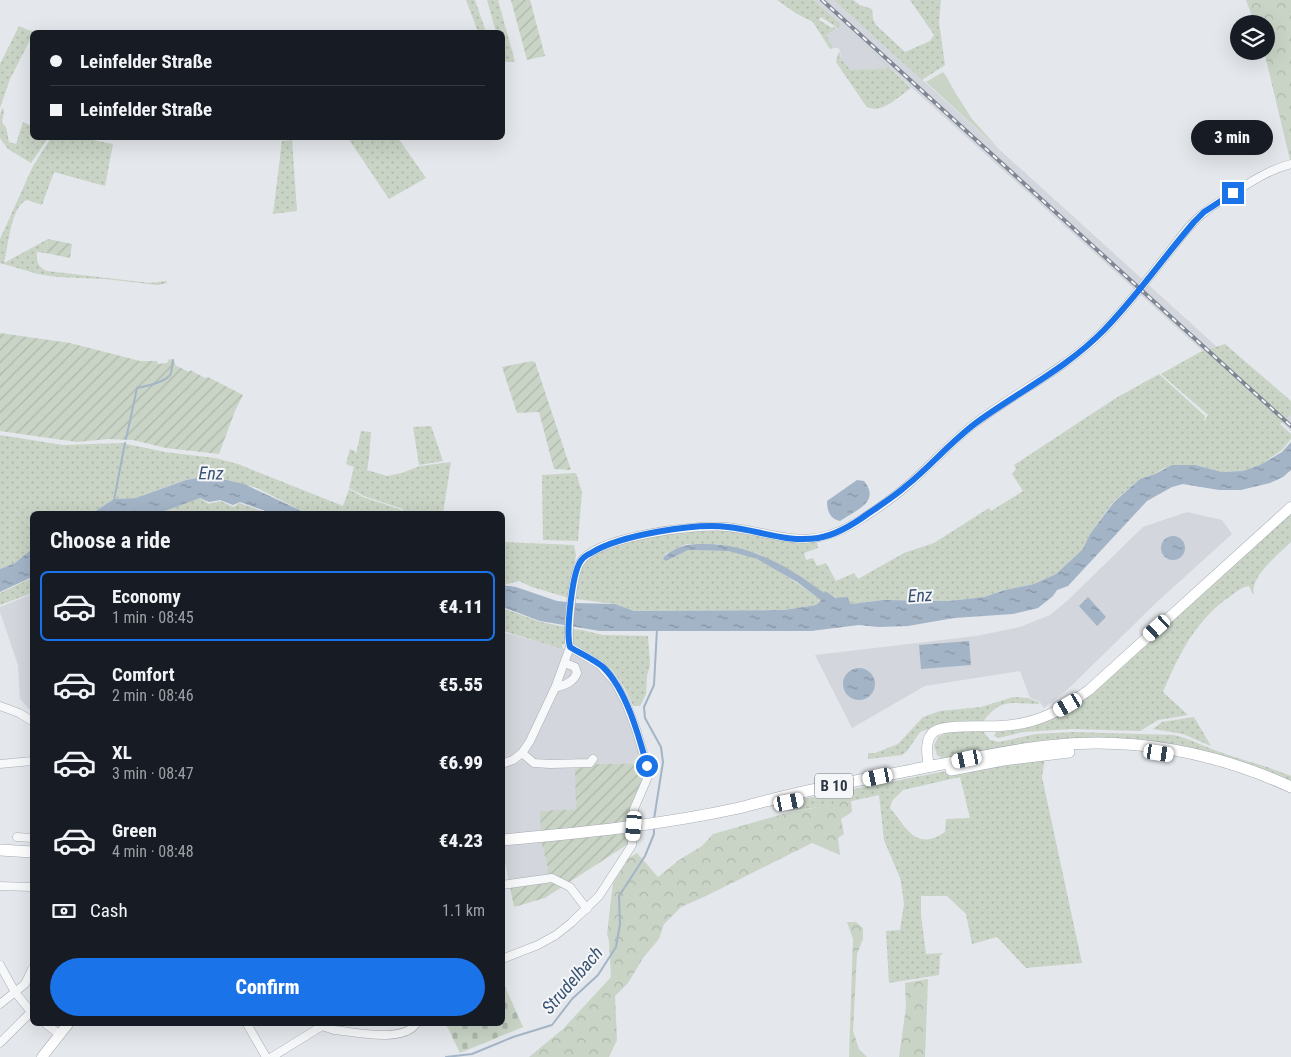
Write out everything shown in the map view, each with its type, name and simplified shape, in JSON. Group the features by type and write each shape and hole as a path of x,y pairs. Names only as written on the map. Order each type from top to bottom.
{"main road":[{"name":"B 10","path":"930,772 980,756 1049,746 1125,744 1195,753 1244,767 1291,787"},
{"name":"B 10","path":"505,840 659,823 740,808 804,792 1065,752 1115,750 1148,752 1192,759 1257,778 1291,794"},
{"path":"0,850 30,852"}],"street":[{"path":"505,763 513,760 522,753 530,741 565,663 570,647 568,639 572,597 579,564 587,555 603,547 642,534 707,526 728,527 782,538 805,540 828,536 856,522 906,487 976,423 1084,349 1114,318 1204,212 1259,177 1291,164"},
{"path":"930,772 928,741 931,735 938,729 999,727 1024,724 1048,716 1068,705 1089,690 1291,507"},
{"path":"505,958 547,940 565,928 587,909 600,896 611,880 632,845 639,826 634,809 646,782 648,772 636,729 626,703 610,675 589,657 570,647"},
{"path":"555,688 568,684 575,678 577,673 574,667 565,663"},
{"path":"0,706 19,713 30,720"},
{"path":"522,753 534,763 590,763 593,760"},
{"path":"0,764 30,761"},
{"path":"18,837 30,838"},
{"path":"505,885 552,878 570,887 587,909"},
{"path":"0,886 30,888"},
{"path":"0,965 15,992 30,1011"},
{"path":"0,1004 28,980 30,974"},
{"path":"0,1043 30,1015"},
{"path":"49,1026 60,1035"},
{"path":"42,1057 67,1026"},
{"path":"248,1026 266,1057"},
{"path":"272,1057 320,1026"},
{"path":"324,1026 334,1030 391,1035 407,1032 414,1026"}],"shaded area":[{"path":"814,0 834,0 840,5 1291,414 1291,431 890,68 852,70 849,68 841,59 840,50 834,48 826,35 836,30 841,24"},
{"path":"1187,512 1222,520 1232,534 1157,602 1067,690 1044,708 1039,701 1030,698 1020,671 925,686 852,728 815,655 976,636 1020,627 1050,615 1067,601 1143,527"},
{"path":"30,595 30,710 20,699 18,665 0,607"},
{"path":"505,633 576,652 594,662 614,683 645,763 597,764 576,809 541,811 541,834 505,838"},
{"path":"541,841 548,869 545,877 509,882 505,862 505,843"}],"green space":[{"path":"466,0 475,0 485,30 477,30"},
{"path":"487,0 498,0 515,62 505,62 505,30 495,30"},
{"path":"511,0 530,0 545,56 527,60"},
{"path":"777,0 814,0 841,24 838,28 821,17 819,20 837,29 826,35 834,48 830,49 813,22 797,14"},
{"path":"834,0 853,0 860,5 872,9 876,25 905,52 930,41 934,35 910,0 941,0 939,22 945,65 922,80"},
{"path":"1246,0 1291,0 1291,164 1266,60 1275,60 1275,15 1252,15"},
{"path":"19,26 30,30 30,40 10,79 0,108 0,64"},
{"path":"845,26 911,88 883,107 877,109 866,106 836,62 839,51 841,59 851,70 889,68"},
{"path":"943,72 972,119 998,148 926,82"},
{"path":"2,108 4,110 2,123 6,127 9,142 16,144 23,122 30,125 30,140 47,140 31,163 8,149 0,138 0,115"},
{"path":"50,140 92,140 113,144 105,186 54,172 42,205 27,200 22,203 17,210 11,227 4,263 48,239 46,253 37,252 37,261 47,271 150,283 166,281 167,283 158,285 105,279 57,277 38,274 0,263 0,239 33,166"},
{"path":"292,140 297,211 273,214 282,141"},
{"path":"349,140 399,140 426,178 389,199"},
{"path":"48,239 72,244 70,258 46,253"},
{"path":"0,333 70,343 140,361 157,361 158,364 167,363 169,359 174,360 175,365 205,378 208,377 243,395 219,454 166,448 133,440 108,439 77,442 0,431"},
{"path":"1225,344 1291,401 1291,414 1280,424 1291,434 1291,439 1282,450 1260,465 1243,471 1222,472 1195,465 1164,468 1155,474 1140,479 1113,502 1090,534 1083,549 1056,574 1034,584 984,597 949,601 883,600 851,604 824,593 801,577 759,554 717,544 687,544 665,554 666,561 688,550 728,551 757,559 821,599 816,605 784,610 634,611 615,604 576,599 580,571 586,560 595,553 642,535 707,526 816,539 818,548 804,553 806,560 813,558 817,566 826,563 836,581 854,573 858,579 904,553 934,543 989,508 991,511 1023,491 1012,474 1016,469 1014,465 1116,398 1159,374 1205,416 1204,422 1208,415 1161,374 1200,352"},
{"path":"535,362 571,470 554,469 539,412 517,413 502,367"},
{"path":"431,426 443,461 419,465 413,427"},
{"path":"361,431 371,432 367,470 387,476 420,466 451,462 443,511 403,511 403,509 364,496 349,488 354,467 346,464 350,449 355,451 356,454"},
{"path":"0,435 63,445 122,443 165,452 215,458 238,464 343,506 349,489 363,497 402,510 302,511 257,488 227,480 202,477 186,480 136,498 114,499 96,511 30,511 30,552 15,563 0,569"},
{"path":"576,473 582,492 578,541 543,540 542,475"},
{"path":"200,498 209,504 220,501 234,507 239,503 262,511 166,511"},
{"path":"1291,513 1291,542 1260,574 1253,589 1254,596 1249,586 1242,588 1219,604 1190,638 1175,664 1163,692 1188,715 1158,720 1140,731 1072,729 1023,732 999,738 994,736 996,732 1016,730 1035,725 1071,710"},
{"path":"505,542 574,545 576,555 569,598 519,581 505,584"},
{"path":"30,579 30,594 0,605 0,593"},
{"path":"505,609 541,622 566,627 567,643 562,645 563,649 505,632"},
{"path":"573,629 603,635 648,636 650,665 646,694 640,706 633,706 612,670 599,659 574,645 572,639"},
{"path":"1013,697 1027,698 1039,702 1039,704 1014,703 1002,705 989,714 983,722 942,724 920,732 902,755 868,759 868,753 875,753 898,744 923,717 940,711 981,707"},
{"path":"1194,717 1211,746 1183,734 1153,729 1162,722"},
{"path":"983,731 990,740 999,742 1036,734 1073,732 1173,735 1291,776 1291,783 1151,743 943,759 937,755 934,745 939,736 949,732"},
{"path":"1045,758 1042,777 1082,963 1026,968 997,937 972,944 966,914 947,896 921,896 921,915 926,954 943,953 940,956 939,975 889,983 886,931 900,930 904,904 900,878 884,840 879,795 834,805 790,811 771,805 1003,760","holes":["960,777 970,818 946,819 945,832 927,840 919,838 907,830 890,808 892,801 903,790"]},
{"path":"645,763 644,782 630,807 625,824 541,834 540,811 576,809 575,769 597,764"},
{"path":"851,801 852,812 841,819 844,834 838,838 840,855 812,843 681,907 664,924 659,939 643,958 628,983 615,996 617,1040 609,1057 529,1057 563,1029 611,977 607,934 613,883 629,858 637,853 658,877 679,860 702,846 713,834 787,813"},
{"path":"641,832 628,844 545,898 514,907 509,882 545,876 548,869 541,841"},
{"path":"847,922 856,922 863,928 863,939 857,954 853,1031 859,1049 867,1057 849,1057 853,939"},
{"path":"928,979 925,1057 899,1057 906,1007 905,983"},
{"path":"505,986 523,1027 460,1053 447,1026 505,1026"}],"water":[{"path":"1291,442 1291,470 1283,477 1270,483 1241,490 1219,490 1183,484 1172,487 1147,501 1068,586 1057,590 1053,596 1038,608 1013,614 954,618 908,626 879,627 859,625 811,631 600,631 540,621 505,608 505,585 516,587 557,601 615,604 634,611 784,610 816,605 821,600 797,582 757,559 728,551 688,550 666,561 663,559 667,554 678,548 697,544 721,545 753,552 797,574 824,593 825,591 836,598 847,597 851,604 883,600 949,601 984,597 1034,584 1056,574 1083,549 1090,534 1114,502 1140,479 1172,465 1195,465 1222,472 1243,471 1260,465 1282,452"},
{"path":"203,477 244,484 302,511 266,511 240,502 233,505 220,500 209,502 200,498 165,511 96,511 114,499 136,498 186,480"},
{"path":"857,480 864,481 869,488 870,495 868,500 859,509 840,521 834,518 828,511 827,501"},
{"path":"1173,536 1178,537 1184,543 1184,553 1178,559 1173,560 1168,559 1162,553 1161,548 1162,543 1168,537"},
{"path":"30,551 30,578 0,592 0,569 15,563"},
{"path":"1088,597 1106,617 1097,626 1079,606"},
{"path":"969,641 971,665 921,669 919,645"},
{"path":"859,668 865,669 870,673 874,678 874,690 870,695 865,699 859,700 853,699 848,695 844,690 843,684 844,678 848,673 853,669"}],"waterway":[{"path":"126,439 137,388 166,379 171,373 173,360"},
{"path":"114,500 125,443"},
{"name":"Strudelbach","path":"654,819 663,762 661,747 645,718 644,707 654,685 657,629"},
{"name":"Strudelbach","path":"446,1057 472,1054 513,1037 552,1025 572,999 598,975 616,947 620,924 619,896 645,856 654,834 654,827"}],"railway":[{"path":"822,0 1291,426"}],"route":[{"path":"647,766 636,729 615,682 600,665 570,647 568,639 576,575 579,564 587,555 597,549 642,534 707,526 728,527 782,538 805,540 840,532 906,487 953,442 981,419 1084,349 1105,329 1194,222 1204,212 1233,193"}],"water label":[{"name":"Enz","path":"211,473"},
{"name":"Enz","path":"920,595"}]}
